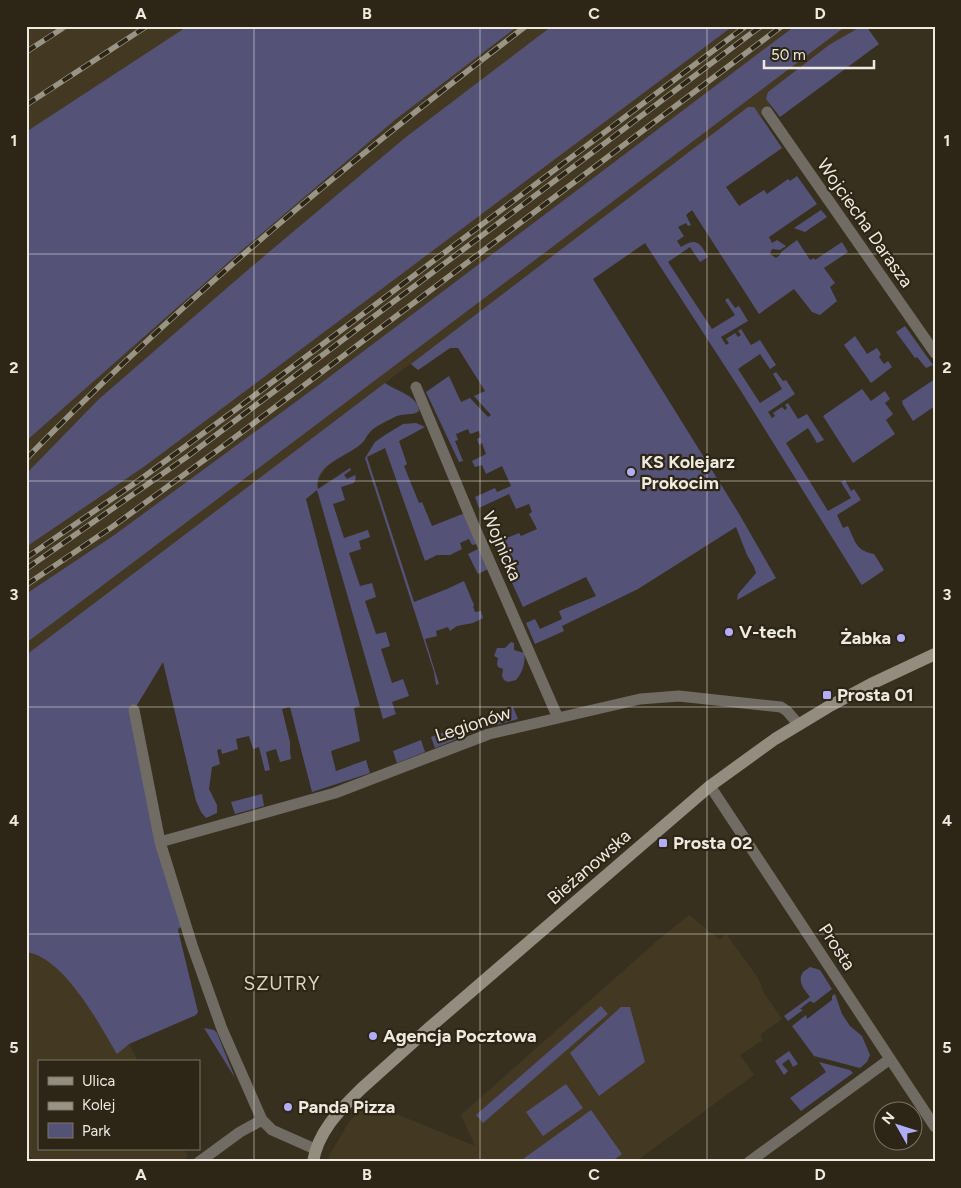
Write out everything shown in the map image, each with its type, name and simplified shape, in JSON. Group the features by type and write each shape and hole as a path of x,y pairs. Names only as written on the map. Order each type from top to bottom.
{"street":[{"name":"Wojciecha Darasza","path":"766,112 935,353"},
{"name":"Wojnicka","path":"416,387 558,718"},
{"name":"Bieżanowska","path":"314,1155 325,1130 338,1112 361,1089 710,786 799,725 871,684 935,654"},
{"name":"Legionów","path":"160,842 310,801 355,786 489,734 640,699 679,696 781,707 787,710 799,725"},
{"path":"134,710 160,842 192,945 222,1029 262,1120 272,1130 314,1155"},
{"name":"Prosta","path":"710,786 935,1127"},
{"path":"749,1162 890,1059"},
{"path":"199,1162 240,1132 262,1120"}],"shaded area":[{"path":"26,26 866,26 872,34 761,116 782,148 618,262 468,362 458,348 450,348 418,370 410,364 385,383 396,391 410,396 419,411 417,413 398,415 373,429 358,447 328,465 317,484 318,489 249,544 187,623 130,717 196,1015 129,1044 137,1060 38,1060 38,1150 185,1150 188,1156 182,1162 39,1162 26,1154"},
{"path":"689,915 720,940 726,934 758,978 764,993 782,1019 760,1035 763,1040 740,1055 754,1075 635,1162 328,1162 330,1154 349,1122 367,1102 475,1146 461,1115 657,941"}],"green space":[{"path":"188,26 518,26 396,119 240,252 26,441 26,132"},
{"path":"552,26 733,26 145,466 26,547 26,474 99,399 250,268 406,137"},
{"path":"795,26 846,26 26,643 26,594 113,536 312,390"},
{"path":"862,26 866,26 879,44 780,117 766,99 768,92 829,45"},
{"path":"748,107 754,107 782,148 726,187 739,206 764,190 767,194 788,179 790,181 797,176 817,204 769,237 772,243 777,240 786,246 780,250 772,249 770,254 776,258 797,240 810,260 814,258 815,260 842,242 848,252 824,268 835,283 830,287 837,301 820,315 812,312 794,289 759,314 692,210 686,215 691,225 688,226 686,223 678,227 684,236 677,241 681,247 691,242 698,243 708,257 700,262 690,247 668,262 712,329 735,315 725,300 728,298 735,308 739,306 748,321 721,337 726,345 729,343 726,339 735,333 738,337 741,335 738,331 741,329 751,345 760,340 776,365 770,369 760,354 738,369 760,403 782,389 773,374 776,372 783,381 786,380 795,394 768,412 772,418 775,416 773,413 782,407 785,410 787,408 785,405 788,403 798,419 807,414 824,440 817,443 808,428 786,443 828,511 851,498 841,482 845,480 851,491 854,489 861,500 837,515 843,528 848,526 860,548 874,554 884,570 861,584 741,391 645,243 593,279 738,512 776,578 737,600 738,594 756,573 736,527 638,589 562,626 564,631 535,644 526,623 535,619 540,629 562,619 559,611 596,596 586,577 523,607 494,543 519,533 521,536 537,529 529,514 532,512 529,504 516,509 509,494 479,508 475,497 495,488 497,492 511,486 502,466 486,474 482,465 475,467 472,461 486,454 482,443 479,445 477,439 481,437 479,431 470,434 468,429 456,434 458,440 455,441 463,461 459,462 426,392 449,376 461,402 470,398 488,417 491,415 474,396 485,391 458,348 450,348 418,370 411,364"},
{"path":"821,210 827,217 805,232 794,228"},
{"path":"905,326 933,365 926,368 917,357 915,358 896,332"},
{"path":"855,336 867,354 877,348 881,354 879,357 884,364 888,361 892,367 871,383 844,345"},
{"path":"935,379 935,406 913,421 902,401"},
{"path":"385,383 415,401 419,411 397,416 372,430 355,449 325,468 318,481 318,489 350,468 351,470 344,475 347,479 355,475 354,483 341,487 345,500 333,504 344,538 368,530 370,537 359,541 361,549 349,553 360,586 372,583 376,597 365,601 376,634 386,632 390,646 381,649 392,683 403,679 409,696 392,702 396,714 383,719 317,490 306,499 360,706 354,708 360,741 331,751 336,771 366,760 370,773 312,792 290,707 282,709 290,742 291,759 280,762 276,749 266,752 270,770 265,771 259,747 253,749 249,736 236,739 238,749 222,754 221,749 217,750 220,764 212,767 209,789 217,805 217,813 206,818 196,801 163,662 134,710 160,842 186,926 178,930 198,1012 196,1015 129,1044 117,1054 90,1010 67,979 54,966 40,957 26,952 26,655"},
{"path":"862,389 871,401 885,391 890,399 885,403 893,414 886,420 895,434 853,463 823,416"},
{"path":"416,423 425,427 399,441 407,464 404,466 419,503 422,502 432,526 465,513 488,569 478,574 468,554 478,549 477,544 472,545 469,539 460,543 462,549 450,555 437,555 425,561 385,448 367,457 414,602 464,581 475,612 481,611 483,618 473,623 457,626 450,631 448,627 436,631 437,636 425,639 439,684 436,685 434,672 365,458 375,442 385,435 403,424"},
{"path":"511,642 514,643 514,650 524,653 524,660 523,668 516,680 508,682 502,676 503,669 498,667 498,658 494,656 497,648 505,648"},
{"path":"513,707 518,719 493,726 489,717"},
{"path":"457,727 460,738 435,748 431,737"},
{"path":"421,740 425,752 397,763 393,751"},
{"path":"262,794 264,806 235,814 231,802"},
{"path":"810,967 820,970 832,989 814,1003 810,1001 800,1009 803,1010 788,1021 784,1016 810,997 802,985 801,976"},
{"path":"835,994 842,1014 850,1026 862,1036 870,1055 867,1062 860,1068 814,1056 792,1026 806,1015 807,1019 832,1000 832,996"},
{"path":"601,1006 608,1014 483,1123 476,1115"},
{"path":"621,1007 630,1007 645,1062 599,1096 570,1053"},
{"path":"204,1028 214,1030 217,1033 235,1078"},
{"path":"789,1051 798,1064 793,1067 789,1059 782,1064 788,1071 784,1075 775,1061"},
{"path":"819,1062 850,1070 853,1073 801,1111 790,1098 826,1072"},
{"path":"566,1084 583,1108 543,1136 526,1112"},
{"path":"591,1110 622,1154 611,1162 519,1162"}],"railway":[{"path":"26,52 66,26"},
{"path":"26,105 147,26"},
{"path":"26,459 84,401 205,288 331,180 526,26"},
{"path":"26,558 138,481 235,410 746,26"},
{"path":"26,569 188,456 761,26"},
{"path":"26,585 112,527 222,447 782,26"}],"place":[{"name":"KS Kolejarz Prokocim","path":"631,472"},
{"name":"V-tech","path":"729,632"},
{"name":"Żabka","path":"901,638"},
{"name":"Prosta 01","path":"827,695"},
{"name":"Prosta 02","path":"663,843"},
{"name":"Agencja Pocztowa","path":"373,1036"},
{"name":"Panda Pizza","path":"288,1107"}],"district":[{"name":"SZUTRY","path":"282,983"}]}
